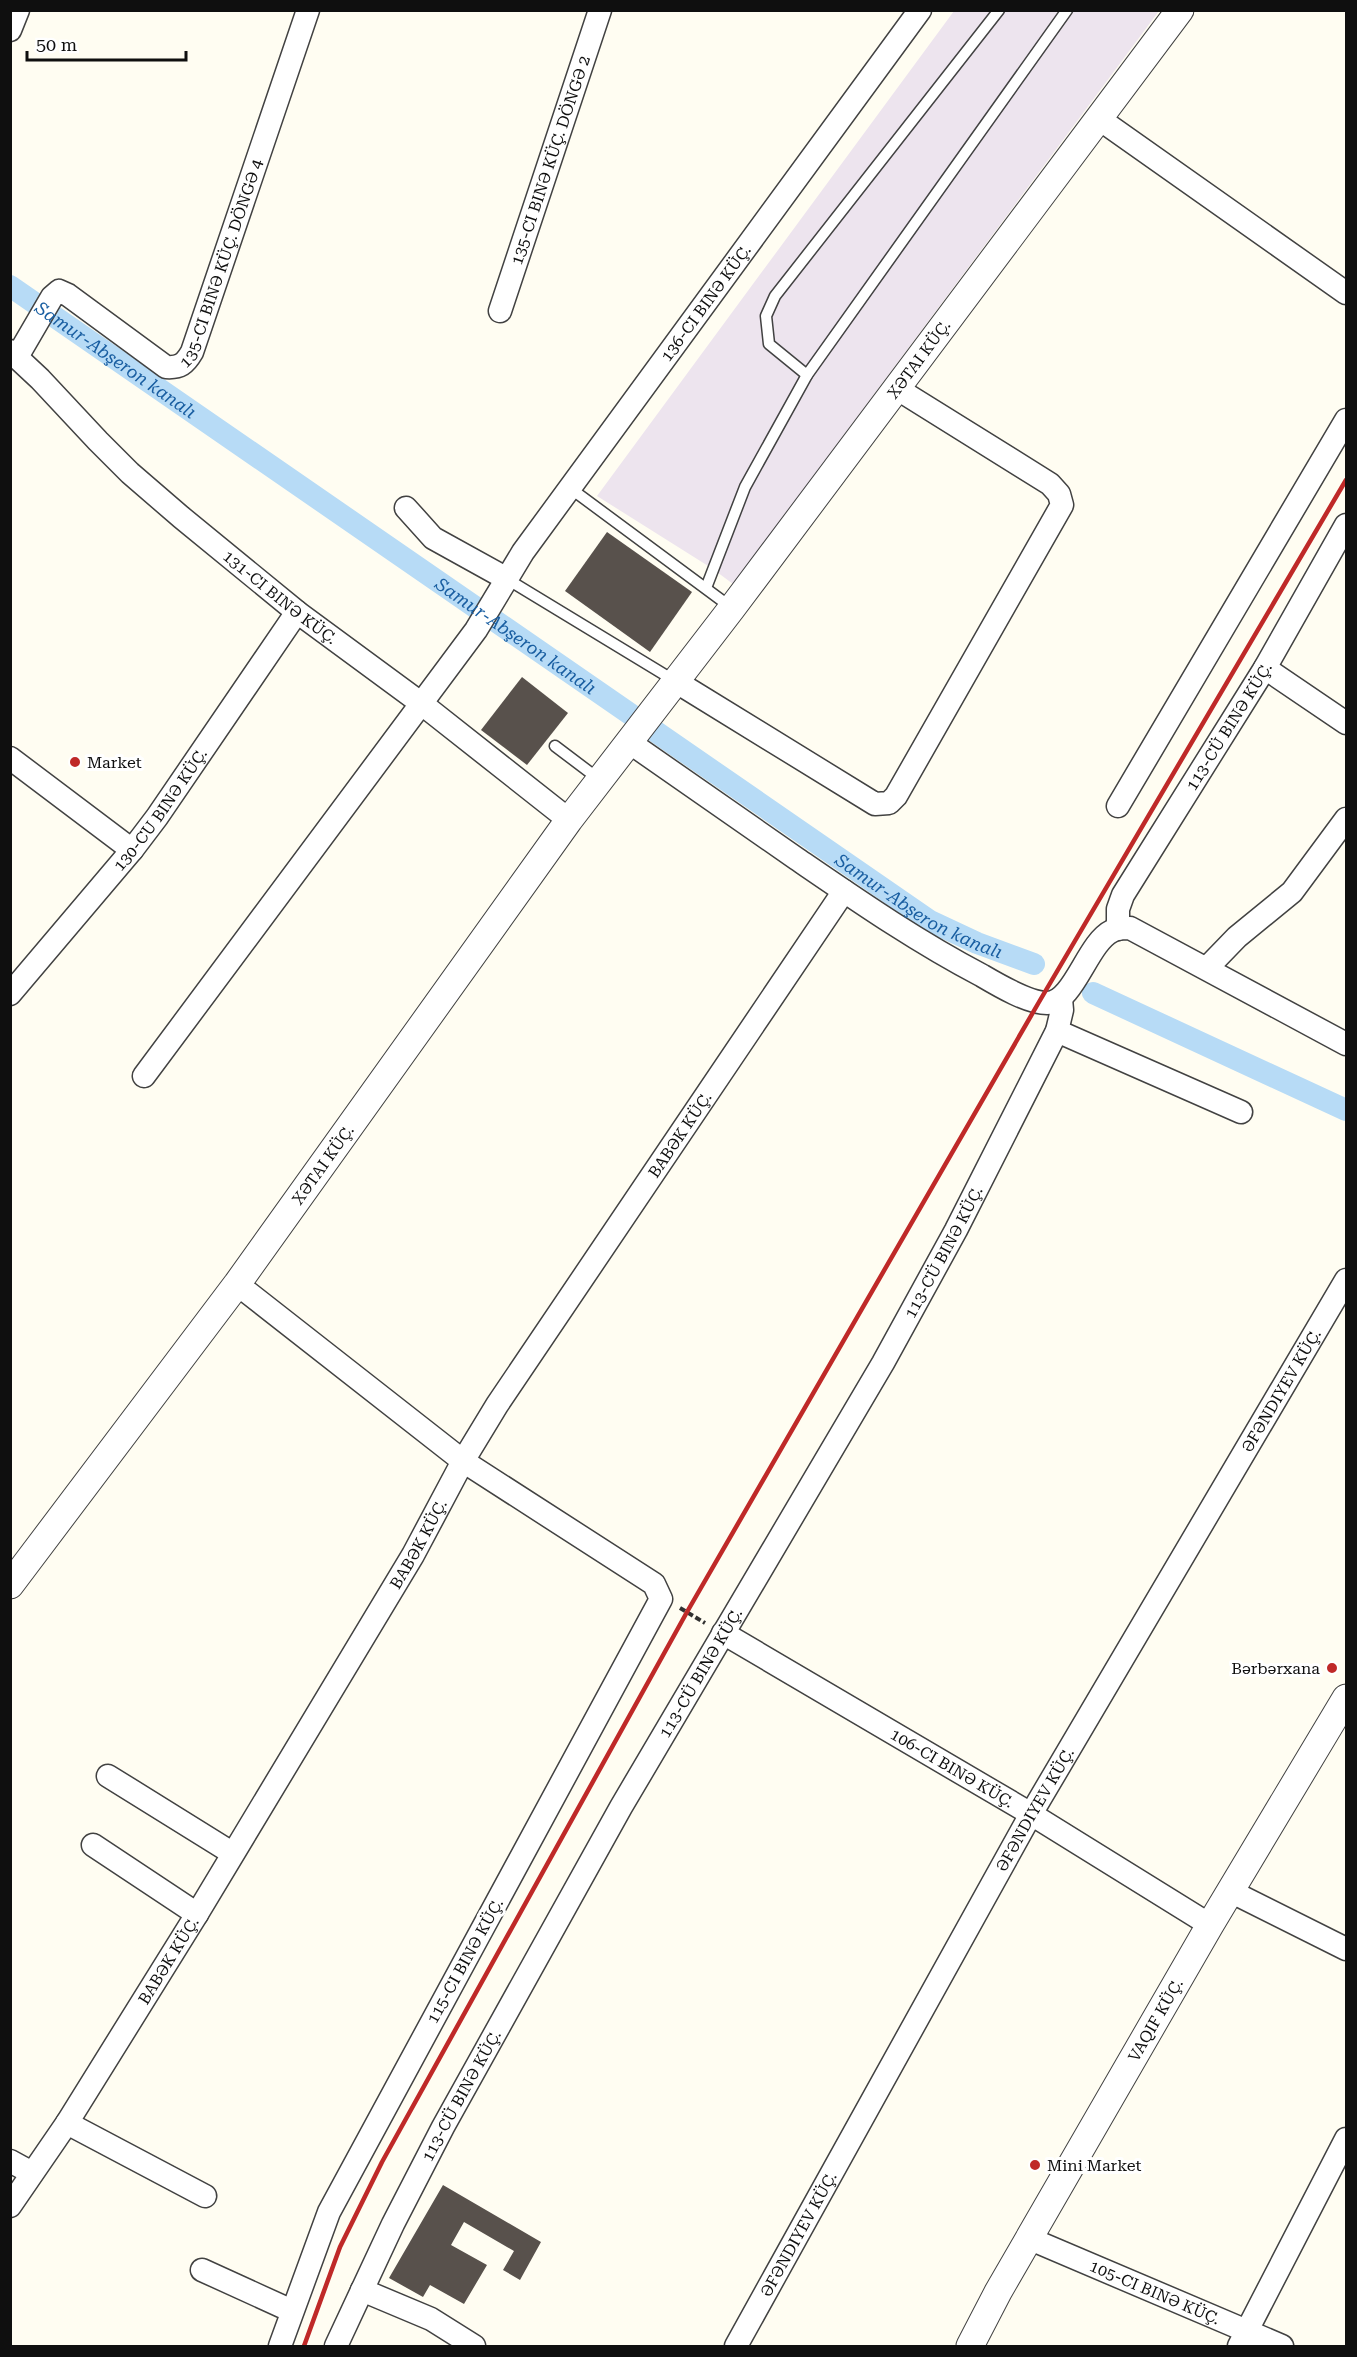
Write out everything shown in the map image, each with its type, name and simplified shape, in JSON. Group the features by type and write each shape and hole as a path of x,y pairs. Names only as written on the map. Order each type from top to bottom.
{"street":[{"path":"10,30 18,10"},
{"name":"135-CI BINƏ KÜÇ. DÖNGƏ 4","path":"14,354 52,297 59,291 68,295 166,367 177,368 186,362 192,352 308,10"},
{"name":"135-CI BINƏ KÜÇ. DÖNGƏ 2","path":"500,311 600,10"},
{"path":"144,1076 476,630 523,552 920,10"},
{"name":"XƏTAI KÜÇ.","path":"10,1585 237,1284 570,820 732,608 1180,10"},
{"path":"1098,118 1347,293"},
{"name":"131-CI BINƏ KÜÇ.","path":"14,354 130,473 297,612 422,704 570,820"},
{"path":"675,681 875,804 889,803 896,796 1062,505 1059,494 1050,484 896,388"},
{"path":"1118,806 1347,420"},
{"path":"406,508 433,538 507,579"},
{"name":"113-CÜ BINƏ KÜÇ.","path":"1118,929 1118,909 1123,895 1264,668 1347,525"},
{"name":"130-CU BINƏ KÜÇ.","path":"10,994 132,850 157,817 297,612"},
{"path":"1264,668 1347,723"},
{"path":"629,742 894,926 991,981 1039,1002 1054,1003 1061,999 1100,941 1111,931 1130,928 1347,1044"},
{"path":"10,758 132,850"},
{"path":"1207,968 1237,937 1292,891 1347,819"},
{"name":"BABƏK KÜÇ.","path":"10,2206 67,2123 197,1914 413,1555 463,1461 497,1405 844,891"},
{"name":"113-CÜ BINƏ KÜÇ.","path":"336,2346 393,2224 443,2127 621,1807 883,1363 956,1230 1057,1031 1062,1010 1061,999"},
{"path":"1057,1031 1240,1112"},
{"name":"ƏFƏNDIYEV KÜÇ.","path":"736,2346 1031,1814 1347,1280"},
{"path":"237,1284 463,1461 658,1591"},
{"name":"115-CI BINƏ KÜÇ.","path":"280,2346 329,2212 530,1844 658,1591"},
{"path":"723,1634 1031,1814 1210,1925"},
{"name":"VAQIF KÜÇ.","path":"970,2346 1028,2238 1210,1925 1347,1698"},
{"path":"108,1776 232,1853"},
{"path":"93,1845 197,1914"},
{"path":"1230,1891 1347,1949"},
{"path":"67,2123 205,2196"},
{"path":"1243,2339 1347,2139"},
{"path":"10,2161 32,2174"},
{"name":"105-CI BINƏ KÜÇ.","path":"1028,2238 1243,2339 1282,2346"},
{"path":"202,2270 292,2311"},
{"path":"362,2290 430,2319 474,2346"}],"lane":[{"path":"807,375 769,344 766,316 775,296 999,10"},
{"path":"706,588 745,487 807,375 1067,10"},
{"path":"570,488 610,520 732,608"},
{"path":"507,579 675,681"},
{"path":"555,746 600,780"}],"path":[{"path":"658,1591 723,1634"}],"shaded area":[{"path":"954,11 1159,11 733,584 597,496"}],"building":[{"path":"607,532 692,592 650,652 565,591"},
{"path":"522,677 568,713 527,765 481,730"},
{"path":"443,2185 541,2242 520,2280 503,2270 514,2251 464,2222 451,2245 487,2265 464,2304 430,2285 423,2297 389,2278"}],"waterway":[{"name":"Samur-Abşeron kanalı","path":"10,286 930,921 977,943 1034,964"},
{"name":"Samur-Abşeron kanalı","path":"1093,993 1346,1110"}],"railway":[{"path":"304,2346 340,2247 382,2162 687,1612 1039,1002 1346,480"}],"place":[{"name":"Market","path":"75,762"},
{"name":"Bərbərxana","path":"1332,1668"},
{"name":"Mini Market","path":"1035,2165"}]}
